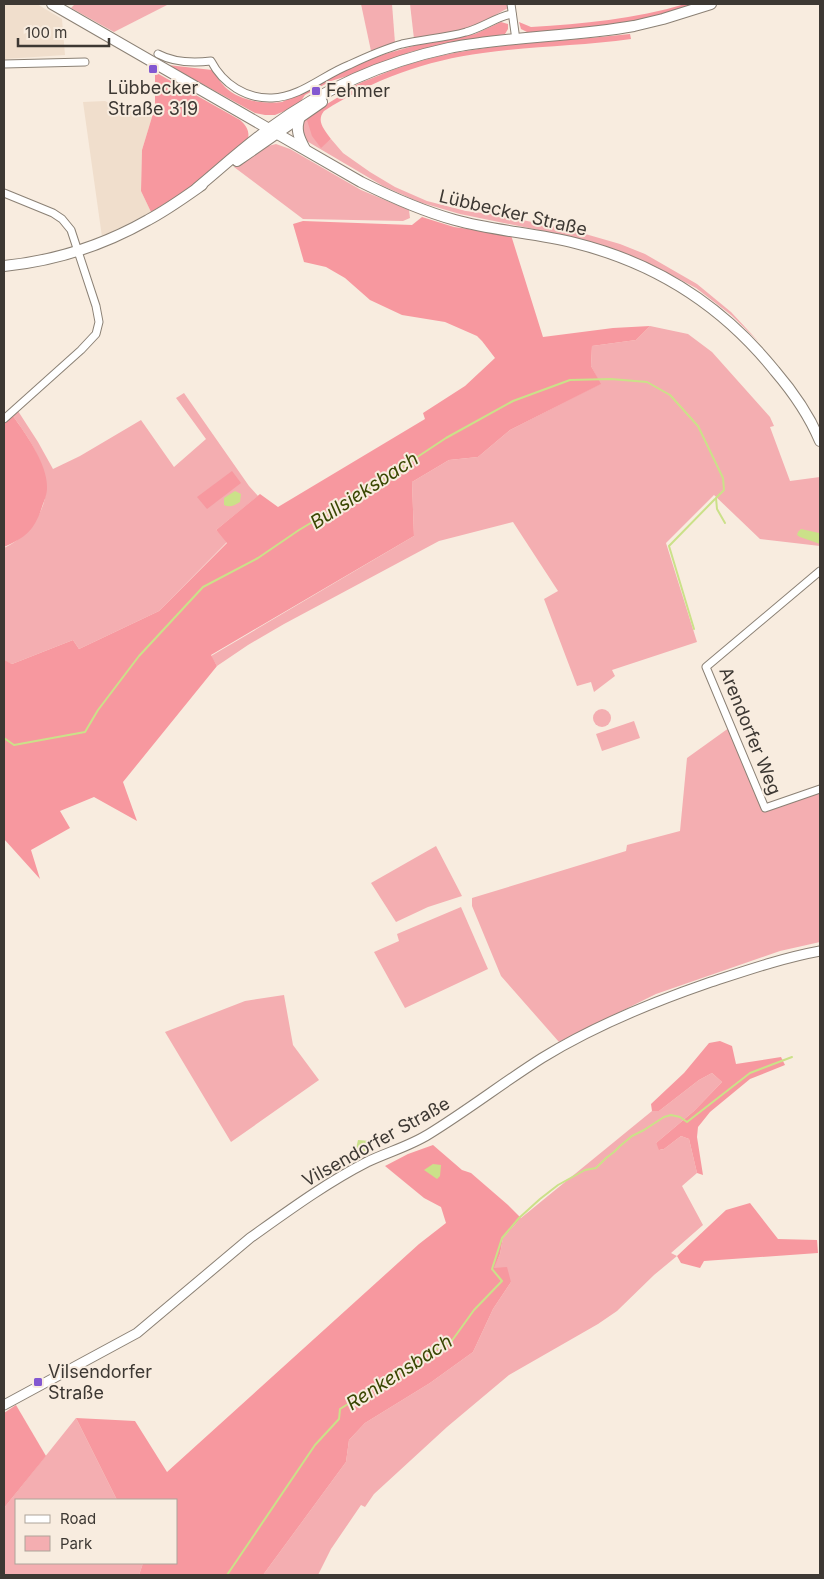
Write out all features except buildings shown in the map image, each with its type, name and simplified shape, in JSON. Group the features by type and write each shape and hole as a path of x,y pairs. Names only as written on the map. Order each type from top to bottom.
{"main road":[{"name":"Lübbecker Straße","path":"52,4 361,182 417,208 457,220 574,242 620,256 660,274 682,287 725,318 756,346 793,392 807,414 820,441"},
{"path":"4,266 65,255 111,238 149,220 197,188 320,96 392,64 450,48 634,26 682,14 711,4"},
{"path":"197,188 249,144 300,117 353,80"},
{"path":"247,117 252,134 249,144"},
{"path":"300,117 297,127 298,134 306,150"}],"street":[{"path":"511,4 516,40"},
{"path":"158,54 167,59 211,61 223,80 240,91 260,98 281,97 294,94 346,66 382,51 401,45 465,32 512,14"},
{"path":"4,64 84,62"},
{"path":"4,419 81,350 96,334 98,322 98,314 72,230 62,219 42,208 5,193"},
{"name":"Arendorfer Weg","path":"820,571 706,668 766,808 820,789"},
{"name":"Vilsendorfer Straße","path":"4,1405 137,1333 250,1238 316,1193 368,1162 428,1135 542,1058 568,1043 661,999 776,961 820,951"}],"shaded area":[{"path":"4,4 37,4 62,19 65,55 4,59"},
{"path":"685,4 698,4 636,21 572,29 529,33 521,29 519,22 531,27 589,22 628,17"},
{"path":"501,22 508,24 505,34 410,52 331,81 305,95 301,101 287,110 275,115 255,113 168,65 212,70 225,87 237,96 260,102 282,102 358,64 385,54 424,43 475,34"},
{"path":"630,34 631,39 462,56 401,73 361,90 324,111 321,122 331,139 321,148 312,136 306,117 360,83 405,66 436,57 500,46"},
{"path":"155,72 240,120 247,128 248,140 192,187 151,212 141,191 142,150 155,107"},
{"path":"105,101 120,108 152,117 142,150 141,191 151,212 102,237 83,102"},
{"path":"422,217 454,227 511,235 543,337 613,328 650,326 636,340 592,346 591,366 601,384 510,430 478,457 449,460 412,482 414,536 211,655 217,666 123,782 137,821 94,797 60,811 70,828 31,850 40,879 4,839 4,660 12,664 73,640 79,649 159,611 227,543 216,530 260,494 278,507 425,419 423,413 465,386 495,358 477,336 445,322 402,315 370,300 345,278 326,267 304,262 293,224 303,221 412,225"},
{"path":"13,416 40,460 44,470 47,491 39,515 32,528 24,536 4,547 4,423"},
{"path":"232,471 241,483 207,509 197,497"},
{"path":"235,491 241,494 240,502 230,506 224,505 224,498"},
{"path":"801,529 819,533 820,544 797,535"},
{"path":"720,1041 732,1046 736,1064 781,1057 785,1065 750,1079 710,1112 698,1127 697,1137 703,1175 697,1173 689,1139 681,1136 664,1149 659,1150 656,1143 694,1111 722,1082 712,1073 699,1080 659,1111 652,1111 651,1104 684,1073 709,1043"},
{"path":"358,1140 370,1141 373,1149 359,1153 356,1149"},
{"path":"433,1145 462,1170 471,1173 521,1218 503,1238 500,1254 494,1268 507,1267 511,1282 493,1309 473,1352 430,1383 365,1423 349,1440 346,1462 263,1575 139,1575 143,1564 178,1564 178,1499 116,1499 76,1418 135,1421 167,1472 419,1244 446,1223 441,1207 424,1198 385,1166 408,1154"},
{"path":"433,1164 441,1165 440,1176 437,1179 424,1170"},
{"path":"750,1203 778,1239 817,1240 818,1253 704,1261 700,1268 681,1263 677,1256 726,1210"},
{"path":"16,1405 46,1456 4,1508 4,1413"}],"green space":[{"path":"75,4 169,4 114,32 71,8"},
{"path":"361,4 392,4 395,43 371,51"},
{"path":"410,4 508,4 508,8 479,24 460,31 414,39"},
{"path":"306,117 321,147 331,139 343,153 370,172 395,187 427,201 466,211 499,215 575,231 620,244 645,254 697,284 731,312 759,342 731,315 696,288 658,268 621,252 572,237 460,214 419,202 383,186 305,140 301,128"},
{"path":"276,144 290,149 361,190 409,210 410,218 403,221 303,219 234,167 264,147"},
{"path":"650,326 688,334 712,352 770,417 774,426 770,427 790,481 820,477 820,546 760,539 714,495 666,543 697,642 612,670 615,676 594,692 591,682 577,686 544,599 558,591 513,522 439,541 284,624 217,666 211,656 414,536 412,482 449,460 478,457 510,430 600,384 591,366 592,346 636,340"},
{"path":"184,393 258,496 216,530 227,542 159,611 79,649 73,640 12,664 4,661 4,548 23,535 33,523 41,509 45,496 45,482 37,454 13,416 18,411 53,469 80,456 141,420 174,467 206,439 176,398"},
{"path":"602,709 608,712 611,718 608,724 602,727 596,724 593,718 596,712"},
{"path":"634,721 640,738 602,751 596,734"},
{"path":"733,725 767,805 820,787 820,942 780,951 656,994 559,1042 501,976 472,906 472,898 626,851 627,845 680,831 687,758"},
{"path":"436,846 462,896 428,907 396,922 371,883"},
{"path":"461,907 488,969 405,1008 374,952 399,941 397,934"},
{"path":"284,995 293,1045 319,1080 231,1142 165,1032 245,1001"},
{"path":"712,1073 722,1082 694,1111 656,1143 660,1150 681,1136 689,1139 697,1173 682,1186 703,1225 671,1253 677,1256 654,1275 617,1311 509,1375 447,1427 374,1494 365,1507 361,1505 331,1549 318,1575 263,1575 346,1462 349,1440 365,1423 430,1383 473,1352 493,1309 511,1282 493,1269 500,1254 503,1238 521,1218 652,1111 659,1111 699,1080"},
{"path":"76,1418 116,1499 15,1499 15,1564 143,1564 139,1575 4,1575 4,1508"}],"waterway":[{"name":"Bullsieksbach","path":"4,738 14,745 85,732 98,710 139,656 203,587 258,558 299,530 381,481 446,438 513,401 570,380 611,379 647,382 670,395 698,426 723,478 724,490 716,498 717,509 725,523"},
{"name":"Bullsieksbach","path":"694,629 669,546 715,499"},
{"name":"Renkensbach","path":"227,1575 315,1445 339,1419 340,1409 377,1386 416,1358 451,1342 474,1310 502,1281 492,1269 502,1238 519,1218 558,1185 585,1170 596,1168 632,1136 664,1117 671,1115 680,1117 687,1122 750,1073 792,1057"}],"place":[{"name":"Lübbecker Straße 319","path":"153,69"},
{"name":"Fehmer","path":"316,91"},
{"name":"Vilsendorfer Straße","path":"38,1382"}]}
